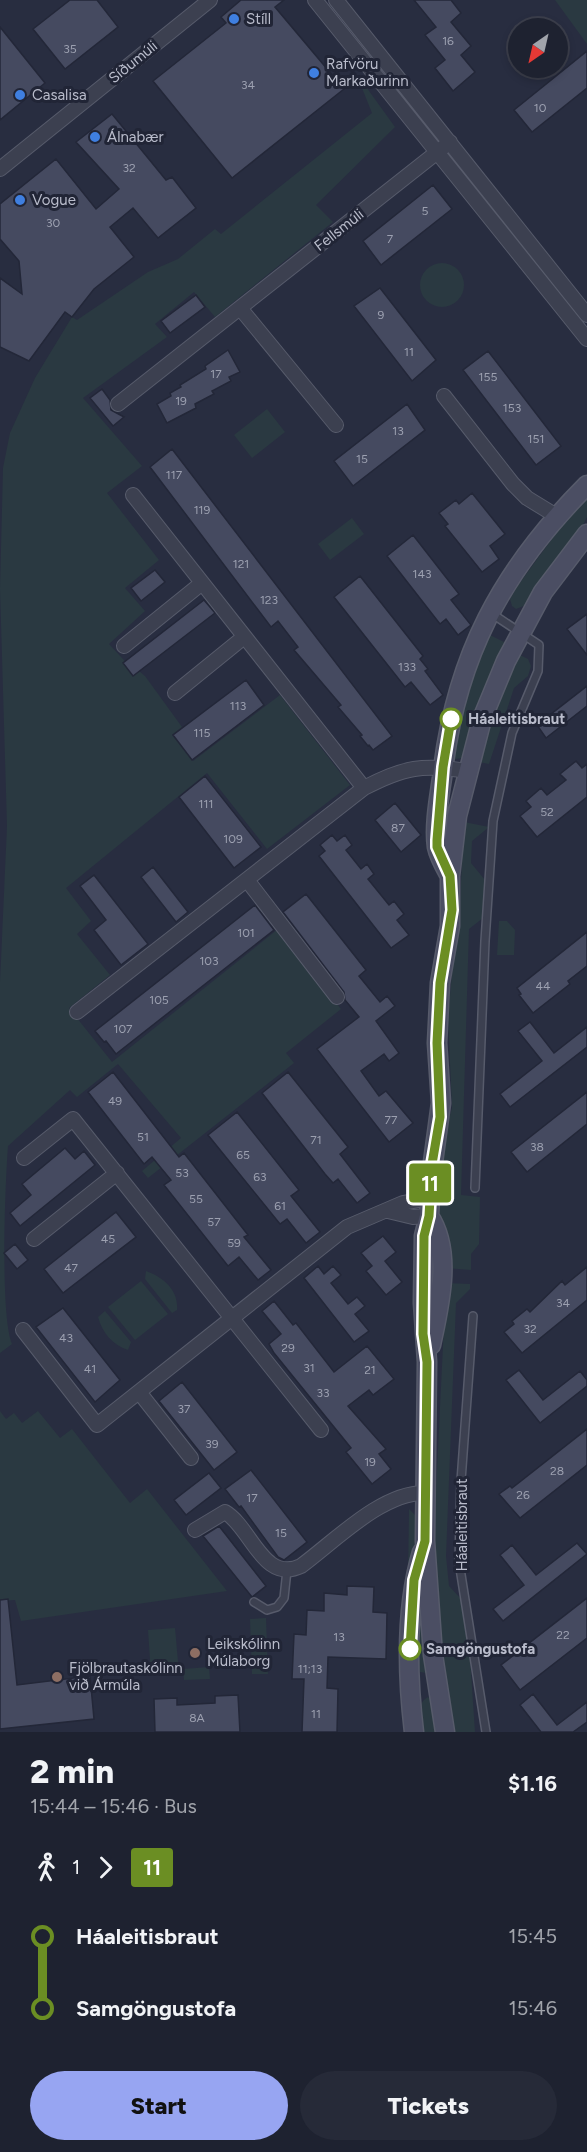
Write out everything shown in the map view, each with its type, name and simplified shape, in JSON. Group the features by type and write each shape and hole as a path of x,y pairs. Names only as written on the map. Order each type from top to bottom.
{"street":[{"name":"Síðumúli","path":"0,169 210,0"},
{"path":"315,0 587,339"},
{"path":"336,0 587,315"},
{"name":"Fellsmúli","path":"118,404 450,142"},
{"path":"240,308 336,425"},
{"path":"444,396 513,484 527,498 558,517"},
{"path":"450,876 437,847 443,767 456,698 467,660 489,612 531,550 587,485"},
{"path":"133,495 364,788"},
{"path":"445,1732 434,1655 425,1541 424,1493 427,1362 439,1302 441,1272 439,1237 429,1216 429,1198 440,1117 437,1043 440,983 450,926 450,876 457,816 482,719 520,631 543,591 587,534"},
{"path":"124,646 202,583"},
{"path":"175,693 244,637"},
{"path":"77,1012 364,788 408,768 443,767 467,771"},
{"path":"246,880 337,997"},
{"path":"24,1158 73,1119 321,1430"},
{"path":"34,1239 117,1173"},
{"path":"23,1330 97,1425 346,1227 412,1200 429,1198"},
{"path":"388,1211 413,1217 429,1216"},
{"path":"139,1392 191,1458"},
{"path":"195,1530 225,1512 269,1564 287,1570 301,1566 387,1501 408,1493 424,1493"},
{"path":"414,1732 411,1701 411,1604 414,1580 425,1541"}],"lane":[{"path":"475,1188 485,931 493,821 512,733 535,679 539,655 539,645 489,612"},
{"name":"Háaleitisbraut","path":"473,1316 461,1481 459,1562 486,1732"},
{"path":"255,1602 267,1610 274,1610 281,1603 287,1570"}],"shaded area":[{"path":"555,0 587,0 587,44"},
{"path":"364,84 395,127 316,205 333,222 215,317 194,292 155,324 167,337 83,398 142,466 107,493 159,560 125,588 145,611 109,644 135,672 139,671 145,676 182,727 172,735 193,761 280,695 350,785 267,849 207,773 66,888 91,921 77,934 110,975 69,1008 112,1062 278,929 341,1009 286,1053 294,1063 148,1178 142,1171 181,1138 118,1064 77,1097 70,1090 8,1146 5,1279 8,1329 12,1344 0,1353 0,982 7,826 0,589 3,468 10,433 35,378 72,317 77,320 148,272 178,259 215,229 221,234 372,113 362,88"},
{"path":"442,263 458,269 464,285 458,301 442,307 426,301 420,285 426,269"},
{"path":"267,409 285,432 252,458 234,435"},
{"path":"587,495 587,517 579,533 526,605 516,609 512,606 510,599 516,588"},
{"path":"352,518 364,534 330,560 318,544"},
{"path":"490,635 504,642 504,651 465,758 454,759 450,754 472,664"},
{"path":"520,655 528,659 531,666 528,676 514,688 489,764 474,761 514,657"},
{"path":"464,822 489,827 472,841 471,863 485,880 483,918 469,929 461,1195 480,1197 479,1244 471,1254 471,1270 445,1268 436,1214 441,1149 452,1108 448,1017 453,963 458,941"},
{"path":"499,921 507,921 515,930 514,955 497,955"},
{"path":"146,1271 164,1281 173,1290 177,1310 172,1313 145,1279"},
{"path":"141,1281 168,1314 135,1340 108,1307"},
{"path":"446,1283 470,1284 470,1289 456,1303 446,1556 449,1586 463,1601 469,1642 475,1732 451,1732 438,1648 434,1532"},
{"path":"105,1311 131,1342 128,1350 117,1345 102,1328 98,1317"},
{"path":"0,1411 6,1419 14,1413 22,1423 38,1411 60,1438 72,1429 130,1503 147,1489 227,1591 21,1621 15,1600 0,1601"},
{"path":"409,1509 417,1517 417,1550 408,1579"},
{"path":"423,1593 430,1668 426,1673 420,1672 414,1619"},
{"path":"266,1618 268,1674 252,1674 250,1619"},
{"path":"175,1628 179,1673 151,1675 148,1630"},
{"path":"209,1667 210,1679 184,1680 183,1669"},
{"path":"428,1697 433,1701 439,1732 422,1732 420,1708"}],"building":[{"path":"70,0 97,0 118,27 65,69 33,29"},
{"path":"241,0 284,0 275,7 344,89 232,178 153,81 226,23 221,17"},
{"path":"414,0 451,0 461,13 451,22 471,46 461,55 475,72 453,91 435,68 445,60 425,35 436,27"},
{"path":"0,27 45,83 0,120"},
{"path":"587,51 587,88 532,132 514,110 554,78 568,78 568,66"},
{"path":"112,114 166,180 172,177 196,208 158,238 133,208 110,227 134,257 94,289 72,317 65,312 29,361 0,347 0,278 22,294 19,261 0,239 0,204 56,159 96,209 119,189 76,142"},
{"path":"433,185 452,209 381,265 363,241"},
{"path":"380,288 436,360 412,381 354,306"},
{"path":"196,295 205,307 170,333 161,321"},
{"path":"228,350 240,372 229,377 231,381 212,391 214,394 195,404 196,408 167,423 157,404 171,396 170,393 206,369 205,366"},
{"path":"488,351 561,446 536,465 463,370"},
{"path":"102,389 110,400 111,410 124,417 113,426 90,398"},
{"path":"407,404 425,430 353,486 334,461"},
{"path":"172,449 392,736 373,750 338,707 341,705 294,650 298,647 278,621 271,627 150,467"},
{"path":"472,493 505,534 490,546 499,559 482,572 445,526 448,524 439,513 456,500 459,504"},
{"path":"413,535 459,594 451,600 471,625 458,635 446,619 440,624 387,556"},
{"path":"155,570 165,582 141,601 131,588"},
{"path":"360,576 423,656 420,659 428,669 425,671 443,695 430,705 411,682 405,687 334,597"},
{"path":"204,600 215,613 133,676 123,663"},
{"path":"587,614 587,655 567,629"},
{"path":"246,680 264,705 192,760 173,735"},
{"path":"587,686 587,706 546,738 537,725"},
{"path":"576,761 582,768 587,764 587,797 537,837 520,816 531,807 526,801 541,788 547,795 566,780 560,774"},
{"path":"205,776 261,847 234,868 179,797"},
{"path":"395,803 421,835 401,852 375,820"},
{"path":"332,835 337,841 345,835 352,845 346,850 361,869 367,864 374,874 368,879 389,905 394,901 404,914 397,920 409,935 391,948 319,856 325,851 320,845"},
{"path":"153,867 188,912 176,922 141,877"},
{"path":"94,875 148,944 121,965 94,930 106,920 80,886"},
{"path":"306,894 366,970 359,976 380,1002 387,996 395,1006 376,1021 399,1053 389,1061 384,1054 361,1071 379,1096 386,1091 413,1123 389,1142 317,1049 359,1017 345,1000 344,992 283,912"},
{"path":"255,905 274,930 116,1054 106,1041 104,1042 95,1031"},
{"path":"587,932 587,966 568,981 570,984 533,1013 519,995 521,994 517,988"},
{"path":"530,1022 554,1053 587,1027 587,1047 510,1107 500,1094 542,1061 518,1031"},
{"path":"113,1072 179,1157 184,1153 248,1235 244,1237 271,1270 258,1280 239,1257 228,1266 164,1185 171,1180 152,1157 144,1164 88,1092"},
{"path":"288,1072 348,1147 340,1154 370,1193 357,1203 338,1179 333,1183 325,1174 262,1093"},
{"path":"587,1092 587,1124 527,1172 511,1152"},
{"path":"237,1112 299,1190 291,1196 320,1232 306,1243 287,1219 280,1224 208,1135"},
{"path":"65,1148 75,1159 84,1151 95,1165 20,1226 10,1213 31,1195 22,1184"},
{"path":"116,1212 136,1237 63,1293 44,1269"},
{"path":"383,1236 396,1252 385,1261 402,1282 386,1295 366,1271 372,1266 361,1253"},
{"path":"15,1244 28,1260 17,1269 4,1253"},
{"path":"318,1266 324,1274 333,1266 341,1275 331,1283 348,1304 357,1297 365,1306 355,1314 369,1331 354,1342 304,1278"},
{"path":"587,1267 587,1300 522,1353 504,1332 514,1324 512,1321 527,1309 530,1312 562,1281 565,1285"},
{"path":"274,1301 293,1325 296,1323 334,1372 367,1346 394,1379 373,1395 369,1390 348,1406 386,1449 379,1454 391,1469 372,1484 346,1452 351,1448 269,1344 281,1334 262,1311"},
{"path":"63,1308 120,1380 95,1402 36,1327"},
{"path":"519,1370 543,1400 580,1371 587,1380 587,1386 540,1423 506,1380"},
{"path":"182,1382 237,1452 214,1470 159,1401"},
{"path":"587,1429 587,1465 520,1518 499,1494 510,1486 512,1488"},
{"path":"251,1470 307,1542 284,1560 278,1557 241,1506 239,1507 225,1489"},
{"path":"209,1473 221,1488 186,1515 174,1500"},
{"path":"219,1526 266,1586 252,1597 203,1536"},
{"path":"577,1543 587,1554 503,1621 493,1609 524,1585 500,1555 512,1545 536,1575"},
{"path":"347,1586 374,1587 373,1612 387,1613 386,1659 328,1657 327,1688 338,1689 337,1732 302,1732 304,1679 292,1679 294,1634 306,1635 307,1610 324,1611 324,1593 347,1595"},
{"path":"587,1598 587,1638 520,1690 501,1665"},
{"name":"Fjölbrautaskólinn við Ármúla","path":"8,1599 17,1685 90,1676 94,1719 0,1729 0,1600"},
{"path":"533,1694 557,1725 587,1702 587,1722 573,1732 541,1732 520,1705"},
{"path":"238,1695 240,1732 155,1732 154,1699 177,1698 177,1705 215,1703 215,1696"}],"bus line":[{"name":"11","path":"410,1649 414,1580 425,1541 427,1362 423,1334 424,1236 429,1216 432,1164 440,1117 437,1043 440,983 452,910 450,876 437,847 443,767 451,719"}],"place":[{"name":"Stíll","path":"234,19"},
{"name":"Rafvöru Markaðurinn","path":"314,73"},
{"name":"Casalisa","path":"20,95"},
{"name":"Álnabær","path":"95,137"},
{"name":"Vogue","path":"20,200"},
{"name":"Háaleitisbraut","path":"451,719"},
{"name":"Samgöngustofa","path":"410,1649"},
{"name":"Leikskólinn Múlaborg","path":"195,1653"},
{"name":"Fjölbrautaskólinn við Ármúla","path":"57,1677"}]}
